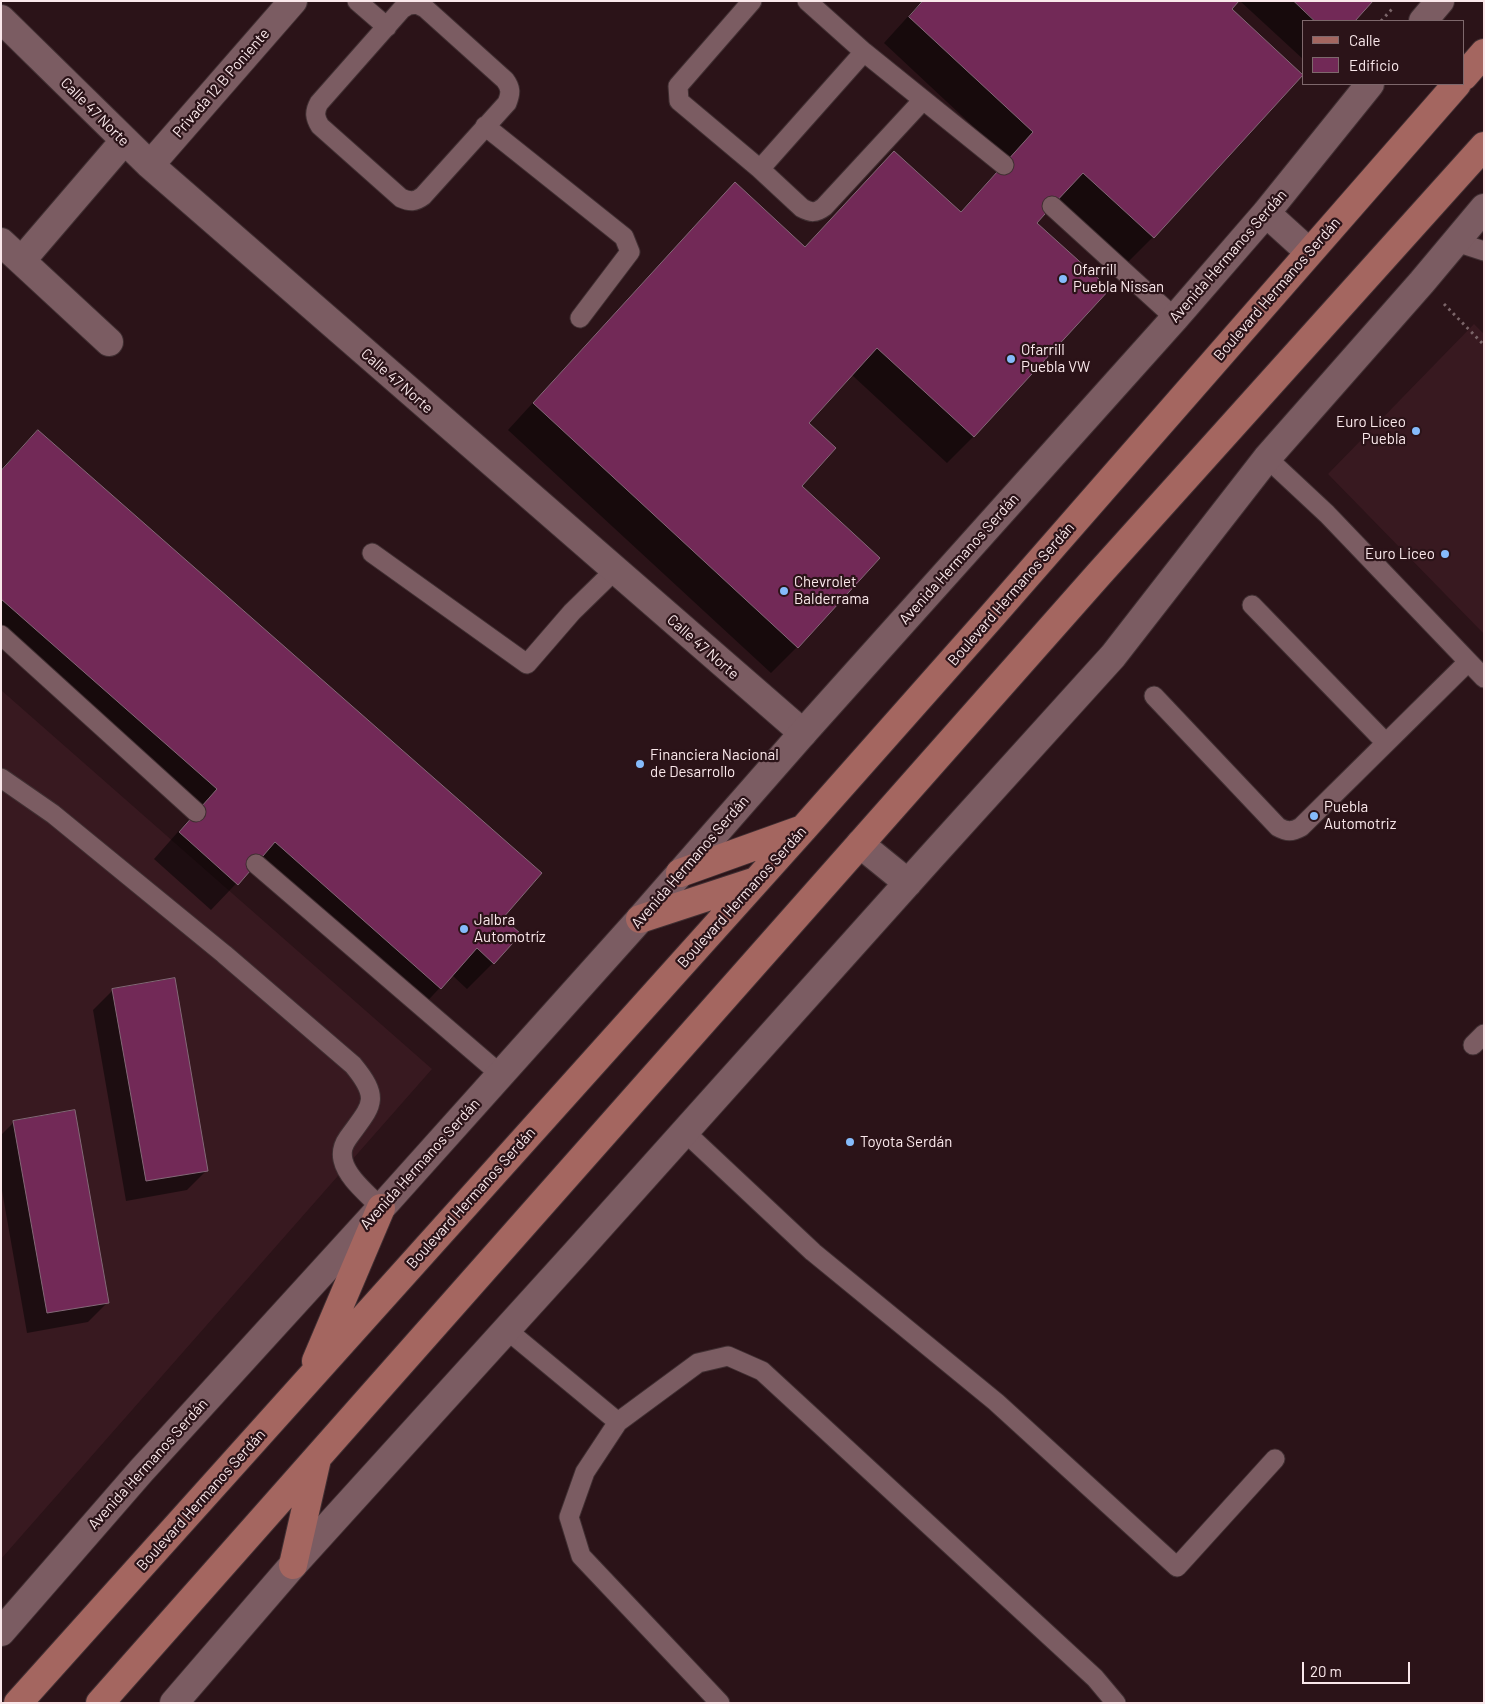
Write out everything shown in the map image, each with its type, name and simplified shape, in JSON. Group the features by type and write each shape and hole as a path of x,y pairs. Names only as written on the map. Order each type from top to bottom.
{"main road":[{"name":"Privada 12 B Poniente","path":"150,165 293,1"},
{"path":"1424,20 1440,1"},
{"name":"Calle 47 Norte","path":"1,19 150,165 803,733"},
{"name":"Avenida Hermanos Serdán","path":"1,1632 140,1471 381,1208 1175,318 1266,213 1369,85"},
{"name":"Boulevard Hermanos Serdán","path":"18,1703 804,828 991,617 1454,85"},
{"path":"22,260 124,141"},
{"path":"100,1703 1099,574 1484,146"},
{"path":"174,1703 293,1565 1113,656 1267,458 1422,282 1484,208"},
{"path":"1266,213 1309,252"},
{"path":"1,242 109,342"},
{"path":"680,873 804,828"},
{"path":"860,844 908,883"},
{"path":"640,919 757,880"},
{"path":"308,1380 381,1208"},
{"path":"293,1565 317,1458"}],"lane":[{"path":"357,1 387,27"},
{"path":"752,1 678,86 679,101 760,169 802,208 809,212 817,212 824,207 924,100"},
{"path":"807,1 864,52 1004,165"},
{"path":"418,4 425,8 505,80 510,87 510,95 506,103 423,196 416,201 408,202 400,198 320,126 316,119 315,111 319,103 387,27 402,9 418,4"},
{"path":"760,169 864,52"},
{"path":"485,126 624,236 630,252 580,318"},
{"path":"1052,206 1175,318"},
{"path":"1456,242 1484,251"},
{"path":"1267,458 1327,514 1484,678"},
{"path":"372,554 527,664 572,612 615,570"},
{"path":"1252,605 1386,742"},
{"path":"1,635 196,812"},
{"path":"1154,696 1278,827 1285,831 1294,831 1301,827 1468,662"},
{"path":"1,778 53,814 224,954 353,1065 365,1080 370,1093 370,1107 344,1144 342,1159 352,1177 381,1208"},
{"path":"256,864 500,1074"},
{"path":"685,1132 813,1252 996,1402 1177,1567 1275,1459"},
{"path":"507,1330 618,1422"},
{"path":"720,1703 582,1556 569,1517 584,1472 618,1422 698,1363 728,1356 762,1371 1095,1678 1116,1703"}],"path":[{"path":"1422,282 1484,345"}],"shaded area":[{"name":"Euro Liceo","path":"1474,324 1484,334 1484,634 1328,474"},
{"path":"1,690 432,1069 1,1559"}],"building":[{"path":"923,1 1239,1 1232,9 1302,76 1154,238 1083,173 1052,206 1037,223 1110,289 974,437 877,348 809,423 836,448 802,486 880,558 798,648 533,403 735,182 805,247 894,151 961,212 1033,132 909,17"},
{"path":"1294,1 1373,1 1356,20 1314,20"},
{"path":"38,430 542,873 503,918 521,934 494,964 477,948 441,989 275,842 238,885 179,832 217,789 1,599 1,471"},
{"path":"175,978 208,1171 146,1181 112,989"},
{"path":"75,1110 109,1303 47,1313 13,1121"}],"place":[{"name":"Ofarrill Puebla Nissan","path":"1063,279"},
{"name":"Ofarrill Puebla VW","path":"1011,359"},
{"name":"Euro Liceo Puebla","path":"1416,431"},
{"name":"Euro Liceo","path":"1445,554"},
{"name":"Chevrolet Balderrama","path":"784,591"},
{"name":"Financiera Nacional de Desarrollo","path":"640,764"},
{"name":"Puebla Automotriz","path":"1314,816"},
{"name":"Jalbra Automotríz","path":"464,929"},
{"name":"Toyota Serdán","path":"850,1142"}]}
